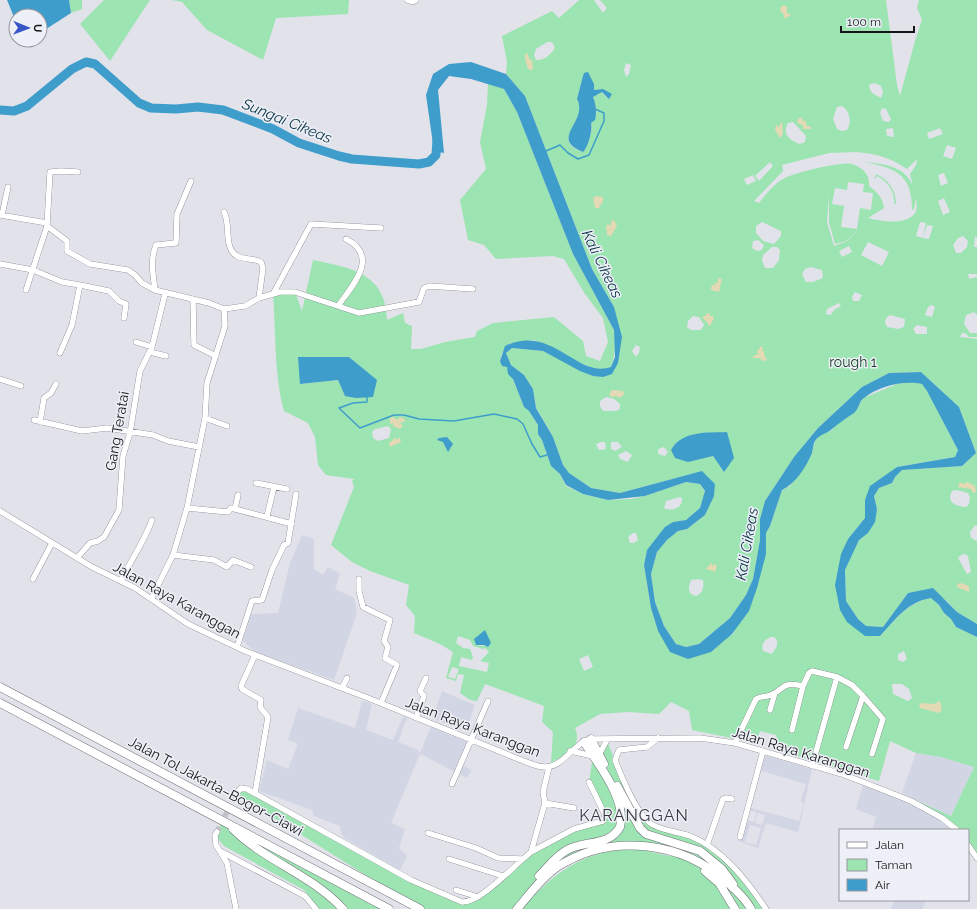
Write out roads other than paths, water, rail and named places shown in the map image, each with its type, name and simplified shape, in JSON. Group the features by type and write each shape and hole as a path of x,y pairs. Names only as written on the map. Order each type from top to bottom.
{"highway":[{"name":"Jalan Tol Jakarta–Bogor–Ciawi","path":"0,687 420,909"},
{"name":"Jalan Tol Jakarta–Bogor–Ciawi","path":"0,703 389,909"},
{"path":"587,740 643,831 650,837 690,847 707,855 722,869 751,909"},
{"path":"512,909 559,855 574,846 610,838 620,827 621,807 596,756"},
{"path":"225,822 245,841 305,878 336,900 343,909"},
{"path":"517,909 537,885 557,868 586,853 621,846 652,846 683,855 708,867 739,893"},
{"path":"522,909 545,884 564,869 597,855 628,850 670,855 703,869 719,883 735,909"}],"street":[{"path":"407,0 413,2 416,0"},
{"path":"26,290 47,225 50,172 60,170 78,172"},
{"path":"155,290 152,262 154,250 156,245 176,243 177,214 190,181"},
{"path":"8,187 1,215 47,225 67,241 67,251 82,260 103,267 127,270 135,275 142,283 155,290 165,294 193,299 224,309 246,306 259,298 274,294 295,292 321,302 359,313 368,313 419,302 424,288 429,286 473,290"},
{"path":"224,212 227,217 228,240 233,253 238,257 256,259 261,262 263,268 259,298"},
{"path":"274,294 311,224 380,228"},
{"path":"338,306 358,276 362,265 362,255 358,248 354,243 346,239"},
{"path":"0,264 33,270 62,282 109,291 119,301 126,304 124,318"},
{"path":"60,353 72,325 80,285"},
{"name":"Gang Teratai","path":"77,558 90,543 98,541 104,537 115,519 121,499 120,486 123,456 130,431 140,372 151,350 165,294"},
{"path":"193,299 194,345 216,356"},
{"path":"151,599 173,555 187,508 205,418 207,382 225,326 224,309"},
{"path":"136,342 166,356"},
{"path":"0,379 21,386"},
{"path":"56,384 52,393 44,398 37,421 82,431 107,428 156,435 168,441 199,447"},
{"path":"205,418 227,426"},
{"path":"256,483 287,490"},
{"path":"267,516 274,487"},
{"path":"235,508 238,494"},
{"path":"238,647 252,601 263,598 273,568 284,545 288,543 296,494"},
{"path":"187,508 228,512 231,508 235,508 292,524"},
{"name":"Jalan Raya Karanggan","path":"0,511 77,558 135,588 188,624 255,655 381,703 521,760 548,767 560,762 570,751 587,740 711,738 735,743 842,774 910,801 947,821 956,829"},
{"path":"121,581 134,554 143,541 152,520"},
{"path":"33,579 52,543"},
{"path":"173,555 214,560 227,566 234,560 251,567"},
{"path":"360,579 359,592 363,607 390,621 384,641 388,647 385,658 397,665 381,703"},
{"path":"255,655 241,686 242,689 261,700 260,707 268,717 255,793"},
{"path":"792,730 803,686 809,673 812,671 838,678 852,685 883,719 872,754"},
{"path":"342,688 347,678"},
{"path":"416,718 424,696 420,691 426,678"},
{"path":"812,766 838,678"},
{"path":"735,743 756,700 775,692 784,685 791,684 803,686"},
{"path":"770,710 775,692"},
{"path":"846,747 863,696"},
{"path":"452,784 488,701"},
{"path":"658,738 647,746 619,750 615,760 620,775 644,818 651,825 688,835 707,846 742,875 766,909"},
{"path":"570,751 596,756 607,740"},
{"path":"740,838 763,752"},
{"path":"531,852 545,803 543,792 548,767"},
{"path":"236,794 242,788 255,793 411,880 440,894 462,902 471,902 531,852 574,829 603,821 605,815 589,782"},
{"path":"707,846 722,799 732,799"},
{"path":"545,803 574,808"},
{"path":"217,832 215,840 227,863 236,909"},
{"path":"428,833 476,848 498,858 523,858"},
{"path":"969,846 977,858"},
{"path":"220,851 305,896 316,909"},
{"path":"449,859 503,876"},
{"path":"456,890 478,897"}],"water":[{"path":"7,0 69,0 71,13 48,28 48,8 10,8"},
{"path":"471,62 506,74 525,96 592,269 614,307 622,337 618,363 612,374 603,377 593,376 580,371 543,351 512,348 506,353 511,365 524,375 533,389 536,408 553,437 563,465 569,473 591,488 620,493 702,471 715,484 714,496 705,515 687,529 678,531 667,540 657,552 651,574 655,602 664,626 676,644 686,647 699,644 730,618 746,595 753,579 760,540 760,519 765,501 794,457 818,428 862,387 889,373 921,372 959,407 976,453 962,466 902,470 895,477 892,483 879,488 874,496 877,509 875,522 868,533 859,540 845,570 846,601 858,619 866,626 883,627 908,593 933,588 957,612 977,624 977,637 956,627 939,605 931,598 915,603 902,612 880,636 865,636 847,622 840,610 835,585 841,554 848,539 865,518 865,500 870,486 897,467 955,457 958,450 922,384 907,383 884,387 862,399 854,413 815,441 812,453 804,469 792,483 782,490 770,526 766,533 766,554 757,588 749,611 732,634 711,652 688,659 670,652 658,631 651,608 644,565 647,550 665,527 673,522 686,520 700,508 705,491 700,484 686,482 645,496 608,500 583,494 566,485 560,474 551,466 542,440 538,434 538,425 529,411 524,407 513,379 508,374 507,367 502,366 500,361 505,346 522,341 537,341 563,352 587,366 599,369 611,367 615,357 614,330 573,254 517,112 504,89 471,79 449,76 438,90 444,153 434,151 426,95 433,74 449,64"},
{"path":"588,72 594,84 594,90 603,89 612,94 609,99 602,92 593,97 596,108 596,117 591,123 590,138 583,152 573,147 569,141 569,135 578,115 579,107 577,99 583,76 584,73"},
{"path":"298,357 349,357 377,380 373,397 356,398 345,396 338,380 300,384"},
{"path":"727,432 734,458 724,472 713,456 688,462 675,458 671,450 682,439 689,436 704,433"},
{"path":"447,437 453,444 448,452 443,442 437,440 439,438"},
{"path":"485,630 491,643 488,647 484,645 476,645 474,639"}],"waterway":[{"name":"Sungai Cikeas","path":"0,110 14,111 27,106 72,69 86,62 95,64 139,103 151,108 176,109 198,107 223,110 273,129 299,143 352,159 419,164 429,162 436,155 437,140"},
{"path":"546,151 560,145 568,153 578,159 589,155 604,121 604,113 595,109"},
{"path":"367,396 367,402 353,403 339,408 360,428 394,415 404,415 419,419 454,421 494,414 517,419 523,424 540,457 547,455"}],"tunnel":[{"path":"217,832 236,794"}],"district":[{"name":"KARANGGAN","path":"634,815"}],"water label":[{"name":"Kali Cikeas","path":"602,264"},
{"name":"Kali Cikeas","path":"747,544"}],"park label":[{"name":"rough 1","path":"853,362"}]}
